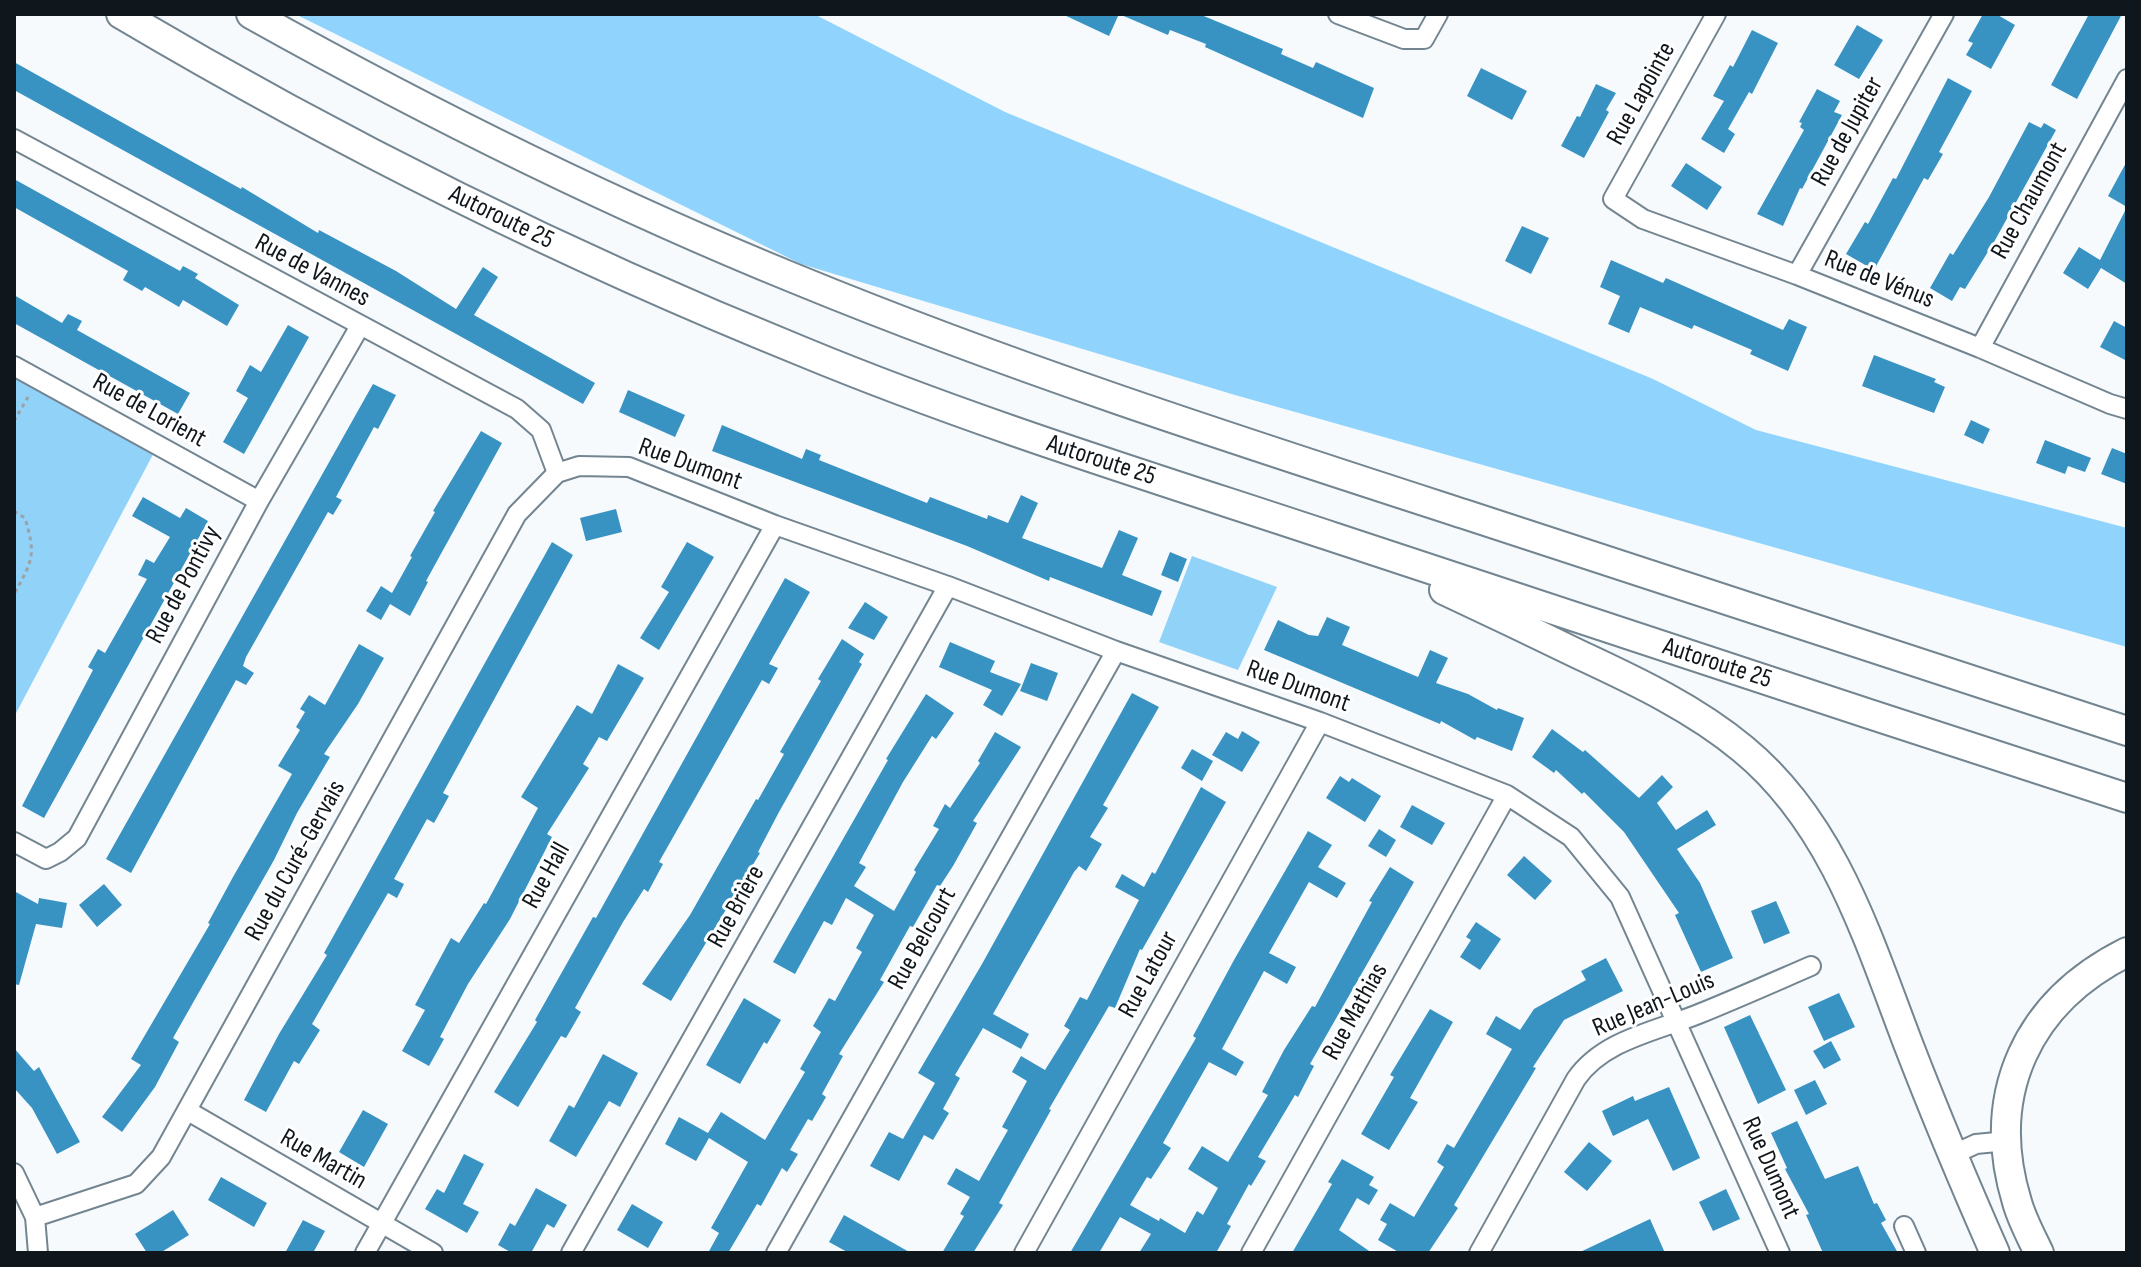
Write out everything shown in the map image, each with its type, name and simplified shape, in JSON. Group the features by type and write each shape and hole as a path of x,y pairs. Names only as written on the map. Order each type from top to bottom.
{"highway":[{"name":"Autoroute 25","path":"121,14 265,97 395,165 571,251 723,319 843,368 980,420 2127,798"},
{"path":"251,14 412,101 553,171 756,262 932,333 1226,437 2127,731"},
{"path":"1335,538 1640,684 1716,729 1761,765 1808,819 1844,881 1952,1155 1995,1253"},
{"path":"2039,1253 2017,1203 2009,1165 2007,1141 2012,1079 2028,1040 2045,1015 2065,993 2127,952"}],"street":[{"path":"1338,14 1404,39 1424,39 1438,14"},
{"name":"Rue Lapointe","path":"1613,199 1716,14"},
{"name":"Rue de Jupiter","path":"1797,275 1944,14"},
{"name":"Rue Chaumont","path":"1980,348 2127,79"},
{"name":"Rue de Vannes","path":"14,139 517,409 541,430 557,473"},
{"name":"Rue de Vénus","path":"1613,199 1643,219 1797,275 2127,409"},
{"name":"Rue de Pontivy","path":"14,842 46,859 77,838 259,501 360,326"},
{"name":"Rue de Lorient","path":"14,366 259,501"},
{"name":"Rue Dumont","path":"557,473 579,466 629,467 775,525 948,586 1116,651 1320,722 1507,795 1571,837 1620,897 1778,1252"},
{"name":"Rue du Curé-Gervais","path":"35,1217 136,1184 161,1157 517,514 557,473"},
{"name":"Rue Hall","path":"365,1253 775,525"},
{"name":"Rue Brière","path":"571,1253 948,586"},
{"name":"Rue Belcourt","path":"776,1253 1116,651"},
{"name":"Rue Latour","path":"1024,1253 1320,722"},
{"name":"Rue Mathias","path":"1251,1253 1507,795"},
{"name":"Rue Jean-Louis","path":"1479,1253 1576,1079 1588,1063 1602,1053 1811,966"},
{"name":"Rue Martin","path":"188,1111 433,1253"},
{"path":"1952,1155 1976,1144 2007,1141"},
{"path":"14,1173 35,1217 38,1253"},
{"path":"1904,1226 1916,1253"}],"path":[{"path":"14,421 37,379"},
{"path":"14,511 25,518 34,548 14,594"}],"shaded area":[{"path":"295,14 814,14 1005,112 1653,379 1756,430 2127,528 2127,647 1235,395 801,264"},
{"path":"14,366 158,445 14,717"},
{"path":"1192,556 1277,587 1238,670 1159,642"}],"building":[{"path":"1062,14 1119,14 1109,36"},
{"path":"1119,14 1199,14 1283,49 1281,54 1313,68 1316,62 1374,88 1363,118 1205,47 1206,44 1170,30 1168,35"},
{"path":"1983,14 1996,14 2015,25 1991,69 1966,55 1973,43 1968,41"},
{"path":"2089,14 2122,14 2077,99 2051,85"},
{"path":"1857,25 1883,40 1859,79 1834,65"},
{"path":"1752,30 1778,43 1752,94 1749,92 1728,129 1735,134 1724,153 1701,139 1724,101 1713,96 1730,65 1733,67"},
{"path":"14,62 242,187 318,233 319,230 396,271 456,309 483,267 498,277 474,315 595,383 583,404 14,90"},
{"path":"1481,68 1527,91 1512,120 1467,96"},
{"path":"1948,78 1972,91 1939,152 1943,154 1928,180 1924,178 1874,270 1846,254 1865,222 1868,224 1893,178 1896,179"},
{"path":"1596,84 1616,93 1584,158 1561,146"},
{"path":"1817,89 1840,101 1834,112 1842,115 1800,188 1783,226 1757,214 1804,130 1799,122"},
{"path":"2029,122 2041,128 2044,123 2056,130 1994,242 1965,289 1960,287 1952,301 1930,288 1989,197"},
{"path":"2127,161 2127,207 2108,196"},
{"path":"1686,163 1722,187 1707,210 1671,186"},
{"path":"14,179 180,271 183,266 198,274 195,278 239,305 227,326 183,300 179,307 145,287 142,291 123,280 128,271 14,207"},
{"path":"2127,207 2127,284 2101,268 2088,289 2063,273 2079,247 2100,260"},
{"path":"1522,226 1549,238 1531,274 1505,261"},
{"path":"1611,260 1663,283 1666,278 1783,330 1789,319 1807,327 1788,371 1750,354 1752,350 1694,325 1692,329 1640,307 1629,333 1608,324 1620,296 1600,287"},
{"path":"14,295 62,323 68,314 82,321 77,330 190,393 178,414 14,323"},
{"path":"2114,321 2127,328 2127,361 2100,347"},
{"path":"288,325 309,337 244,454 223,442 248,398 236,391 250,365 261,372"},
{"path":"1874,355 1936,379 1934,382 1945,387 1934,413 1862,386"},
{"path":"373,384 396,395 378,429 374,427 336,497 342,500 333,515 328,512 246,657 243,666 254,673 246,685 236,680 131,873 106,859"},
{"path":"628,390 685,415 675,437 619,412"},
{"path":"1971,420 1990,429 1983,444 1964,435"},
{"path":"722,425 802,459 806,449 821,455 819,460 927,503 930,497 987,519 988,515 1008,523 1021,495 1038,503 1022,538 1102,568 1119,530 1138,538 1122,575 1162,591 1152,616 1050,577 1049,581 967,546 712,451"},
{"path":"481,431 502,443 410,616 390,604 381,620 366,611 381,586 392,593 433,511"},
{"path":"2045,440 2091,458 2085,472 2068,466 2065,474 2036,463"},
{"path":"2112,448 2127,454 2127,484 2101,474"},
{"path":"143,497 180,518 186,508 208,521 44,818 22,806 93,670 88,667 98,649 105,653 147,579 138,575 146,559 154,563 170,537 132,516"},
{"path":"616,509 622,532 586,541 580,518"},
{"path":"552,542 573,555 443,793 449,796 434,823 427,819 394,879 404,884 397,898 388,893 312,1024 320,1030 299,1064 294,1061 266,1112 244,1100 279,1034 327,955 324,953"},
{"path":"687,542 714,557 659,650 640,638 669,592 661,587"},
{"path":"1170,552 1187,559 1178,582 1161,575"},
{"path":"785,578 810,592 769,664 778,668 769,684 762,680 659,862 663,864 648,892 644,889 623,922 575,1008 581,1012 566,1038 561,1036 518,1107 494,1092 537,1022 535,1020 593,917 596,918"},
{"path":"865,602 888,617 874,640 848,628"},
{"path":"1327,617 1350,627 1342,645 1418,677 1430,650 1448,658 1436,683 1468,694 1497,710 1524,718 1512,751 1477,737 1475,740 1441,721 1440,724 1264,650 1278,620 1309,635 1318,636"},
{"path":"842,639 864,654 859,662 862,664 779,812 760,853 671,1001 642,984 690,915 758,800 784,754 780,752 821,681 818,679"},
{"path":"950,642 995,661 990,672 1021,684 1002,716 983,705 992,690 939,667"},
{"path":"359,644 384,658 324,754 330,757 173,1038 179,1042 155,1087 122,1132 102,1117 141,1065 131,1059 292,774 278,766 300,730 296,727 305,712 300,709 309,695 325,705"},
{"path":"1031,663 1058,673 1047,701 1020,691"},
{"path":"618,664 644,678 607,741 599,737 583,764 589,768 547,834 552,837 510,919 468,984 440,1037 444,1039 429,1066 402,1051 425,1010 415,1005 451,938 459,943 486,904 538,808 521,797 577,705 592,714"},
{"path":"1132,693 1159,707 1103,805 1108,808 1090,837 1102,844 1086,871 1079,866 1074,872 993,1014 1029,1034 1021,1049 983,1028 955,1075 960,1078 943,1109 949,1113 933,1140 924,1135 899,1181 870,1166 889,1132 903,1139 935,1083 918,1073"},
{"path":"926,694 954,713 936,739 932,736 903,782 859,863 866,867 854,886 894,911 939,829 933,826 945,804 950,808 980,763 978,761 995,732 1021,747 973,821 977,823 953,866 940,886 937,885 913,927 910,926 880,980 884,982 839,1054 843,1056 822,1094 826,1097 812,1121 808,1119 790,1150 798,1154 787,1172 782,1168 761,1206 757,1204 728,1253 708,1253 719,1233 711,1228 748,1162 709,1138 696,1161 665,1144 679,1117 708,1133 721,1112 765,1140 805,1072 800,1069 821,1032 813,1026 829,998 835,1001 862,952 856,948 874,915 846,898 832,925 824,921 795,974 773,962 886,759"},
{"path":"1552,729 1583,752 1585,750 1639,798 1662,775 1673,787 1657,803 1676,830 1707,810 1716,825 1677,849 1700,883 1733,958 1701,972 1675,915 1679,913 1624,832 1584,792 1582,794 1556,770 1554,773 1532,757"},
{"path":"1242,731 1260,742 1242,772 1212,755 1226,732 1238,739"},
{"path":"1192,749 1213,761 1202,781 1181,768"},
{"path":"1340,776 1349,782 1352,778 1381,796 1365,822 1326,798"},
{"path":"1201,787 1226,802 1140,949 1115,1008 1109,1006 1049,1109 999,1203 1003,1205 973,1253 942,1253 964,1216 960,1214 970,1197 947,1184 956,1168 979,1181 1008,1130 1002,1127 1027,1081 1012,1072 1021,1056 1045,1070 1070,1030 1064,1026 1080,997 1087,1000 1139,900 1115,887 1122,874 1144,887 1152,872 1155,874"},
{"path":"1412,805 1445,823 1432,845 1400,827"},
{"path":"1379,829 1396,840 1386,857 1368,846"},
{"path":"1308,831 1332,845 1318,867 1346,883 1337,898 1309,882 1269,953 1296,967 1287,984 1264,971 1222,1049 1244,1062 1236,1076 1209,1062 1163,1143 1171,1148 1151,1179 1147,1177 1130,1205 1159,1221 1160,1218 1185,1233 1197,1211 1203,1215 1218,1188 1188,1169 1202,1146 1228,1162 1268,1095 1262,1092 1284,1050 1312,1006 1315,1007 1372,902 1369,901 1390,867 1414,882 1310,1064 1314,1066 1298,1097 1295,1095 1258,1157 1266,1161 1227,1224 1231,1226 1216,1253 1139,1253 1151,1234 1120,1217 1099,1253 1070,1253 1196,1038 1193,1036 1234,960"},
{"path":"1524,856 1552,881 1535,900 1507,875"},
{"path":"104,884 122,905 97,927 79,905"},
{"path":"14,891 38,904 39,898 67,903 62,928 36,924 19,985 14,984"},
{"path":"1776,901 1790,933 1764,944 1751,911"},
{"path":"1476,922 1501,939 1480,970 1460,957 1471,940 1466,937"},
{"path":"1606,958 1623,991 1564,1020 1533,1067 1536,1068 1454,1205 1458,1208 1428,1253 1400,1253 1378,1240 1387,1224 1380,1220 1390,1203 1414,1217 1444,1167 1437,1162 1447,1144 1454,1148 1512,1049 1486,1034 1496,1016 1520,1030 1534,1009 1586,980 1581,971"},
{"path":"1839,993 1855,1027 1824,1041 1808,1007"},
{"path":"744,998 781,1020 767,1044 764,1042 740,1084 706,1065"},
{"path":"1430,1009 1453,1022 1410,1098 1418,1102 1389,1150 1361,1134 1394,1077 1390,1075"},
{"path":"1750,1015 1786,1090 1758,1104 1724,1027"},
{"path":"1831,1041 1841,1060 1824,1069 1813,1051"},
{"path":"14,1048 34,1071 39,1067 80,1142 57,1154 32,1108 14,1088"},
{"path":"603,1054 638,1073 620,1107 609,1101 576,1157 549,1141 569,1105 574,1108"},
{"path":"1815,1080 1827,1104 1806,1115 1794,1090"},
{"path":"1669,1087 1700,1158 1673,1171 1648,1119 1613,1136 1602,1111 1633,1096 1635,1101"},
{"path":"363,1110 388,1124 364,1167 339,1152"},
{"path":"1797,1121 1825,1179 1858,1166 1874,1204 1877,1203 1886,1220 1881,1223 1898,1253 1823,1253 1806,1215 1809,1214 1785,1169 1771,1133"},
{"path":"1589,1142 1612,1161 1587,1191 1564,1172"},
{"path":"464,1154 484,1164 463,1204 479,1212 467,1233 425,1209 437,1189 444,1193"},
{"path":"1342,1159 1374,1177 1369,1185 1378,1190 1369,1205 1357,1198 1339,1230 1372,1253 1292,1253 1332,1184 1328,1182"},
{"path":"221,1177 267,1203 254,1227 208,1200"},
{"path":"536,1188 567,1205 554,1228 547,1224 531,1253 512,1253 498,1245 510,1223 515,1226"},
{"path":"1726,1189 1740,1219 1713,1231 1699,1202"},
{"path":"632,1204 663,1222 648,1248 617,1230"},
{"path":"173,1210 189,1235 160,1253 147,1253 135,1234"},
{"path":"844,1215 911,1253 849,1253 829,1242"},
{"path":"1650,1219 1665,1253 1578,1253"},
{"path":"303,1220 325,1231 313,1253 285,1253"}]}
